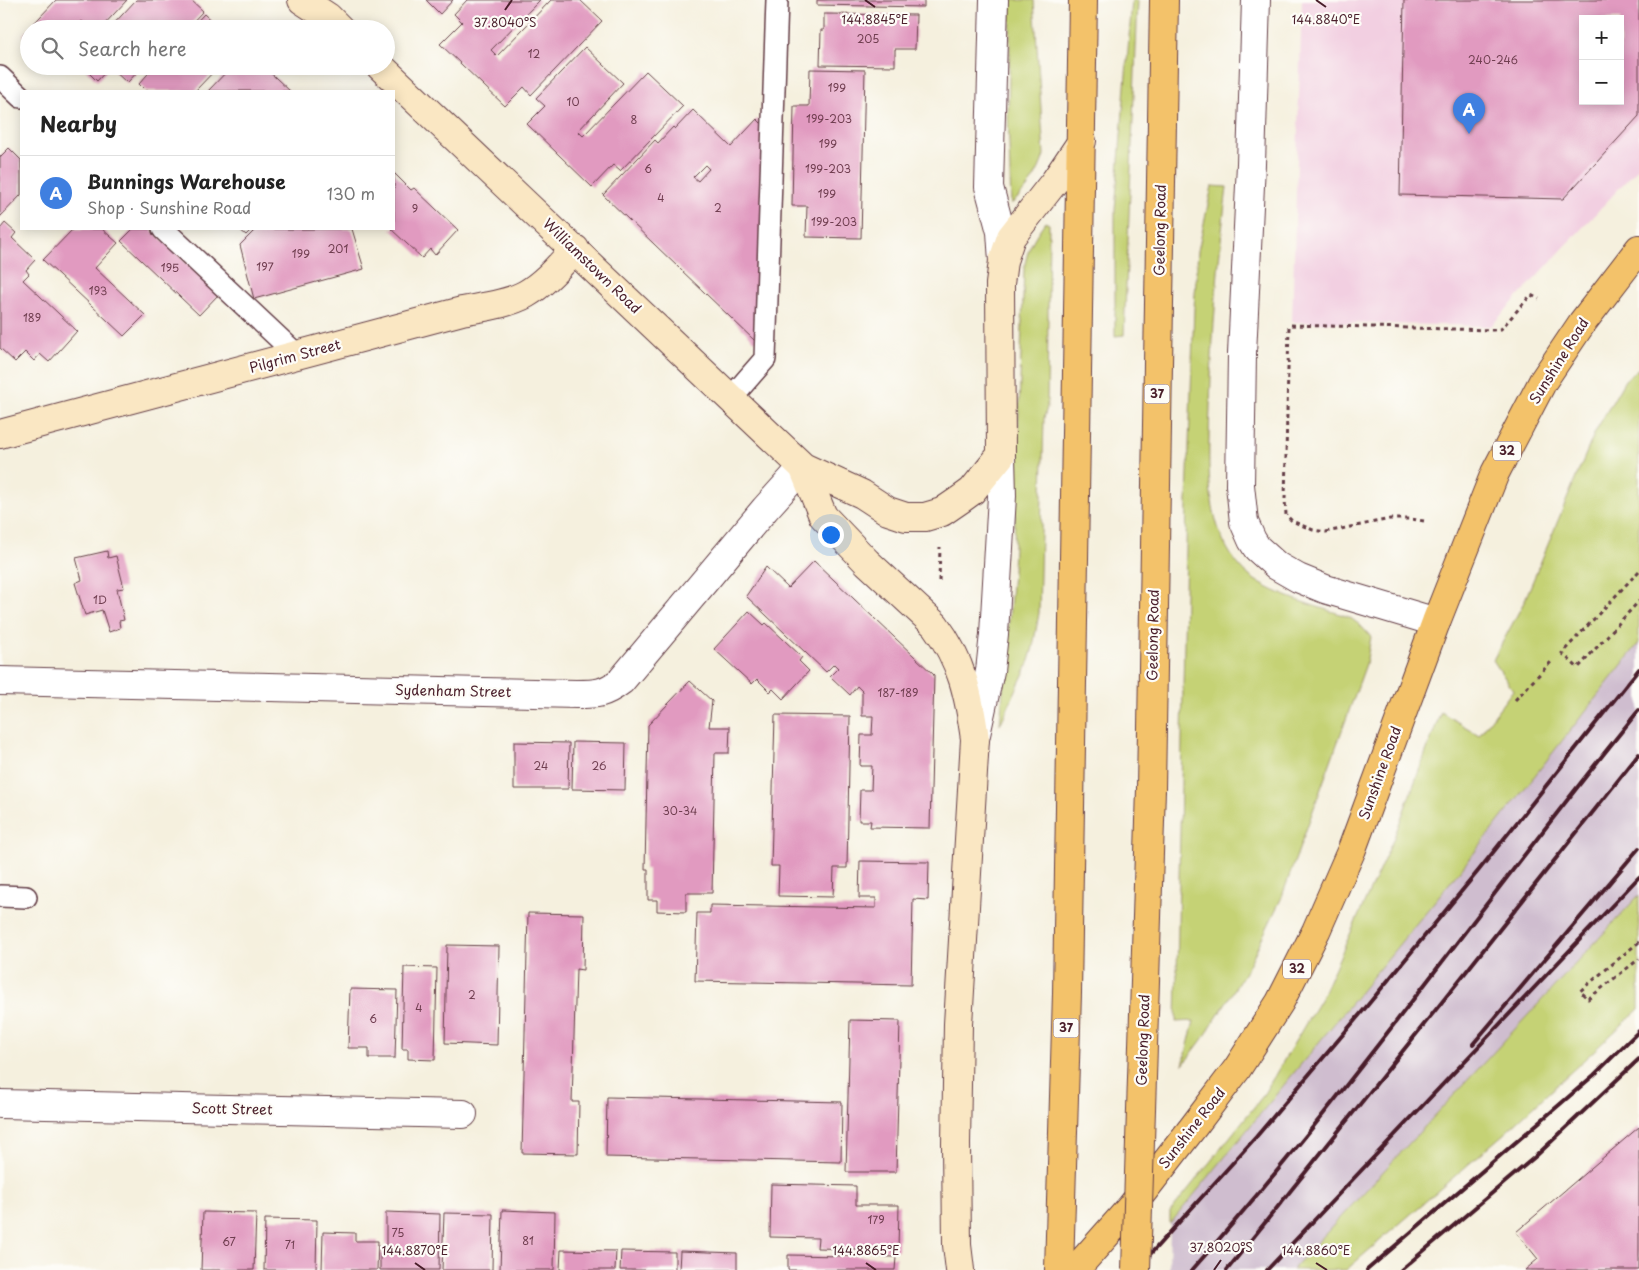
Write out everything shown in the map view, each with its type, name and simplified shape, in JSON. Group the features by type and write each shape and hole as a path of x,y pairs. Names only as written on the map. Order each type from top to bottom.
{"main road":[{"name":"37","path":"1059,1270 1067,993 1083,0"},
{"name":"Geelong Road","path":"1136,1270 1151,789 1164,0"},
{"name":"Sunshine Road","path":"1075,1270 1131,1207 1200,1118 1237,1069 1280,1002 1316,931 1352,849 1436,622 1495,473 1543,381 1582,323 1639,249"}],"street":[{"path":"302,0 328,15"},
{"path":"960,1270 957,1245 956,1144 958,1024 975,739 990,671 1002,496 1000,284 1003,261 1001,232 989,187 994,0"},
{"path":"1256,0 1242,354 1240,485 1244,522 1247,532 1257,548 1278,566 1298,578 1325,589 1436,622"},
{"name":"Williamstown Road","path":"390,75 803,467 862,494 888,511 906,517 917,518 942,512 962,499 981,480 1001,455"},
{"path":"1003,261 1012,237 1055,181 1082,141"},
{"name":"Pilgrim Street","path":"3,430 298,356 505,301 526,294 541,284 575,249"},
{"name":"Williamstown Road","path":"803,467 824,516 867,562 925,615 944,637 962,674 969,698 975,739"},
{"name":"Sydenham Street","path":"0,681 576,694 594,694 608,691 621,681 765,509 803,467"},
{"name":"Scott Street","path":"0,1104 463,1114"}],"lane":[{"path":"731,398 765,359 777,0"},
{"path":"0,77 20,96"},
{"path":"164,230 298,356"},
{"path":"0,896 26,897"}],"path":[{"path":"1424,521 1390,519 1326,532 1314,530 1292,521 1286,515 1289,325 1493,330 1501,328 1531,295 1539,299"},
{"path":"939,586 940,541"},
{"path":"1639,571 1562,653 1578,668 1639,602"},
{"path":"1515,700 1551,662"},
{"path":"1639,942 1580,991 1588,999 1639,959"}],"shaded area":[{"path":"1302,0 1639,0 1639,167 1491,326 1292,322"},
{"path":"1639,643 1639,895 1292,1270 1169,1270 1170,1224 1470,858"}],"green space":[{"path":"1011,0 1034,0 1044,155 1039,169 1031,182 1011,204 1008,114"},
{"path":"1132,0 1138,0 1124,335 1115,336 1115,210"},
{"path":"1212,186 1227,187 1214,324 1209,435 1211,492 1218,527 1235,561 1255,580 1294,599 1349,617 1371,637 1366,664 1281,899 1247,969 1207,1033 1183,1065 1194,1021 1176,1022 1187,500 1198,251"},
{"path":"1045,222 1049,224 1047,407 1044,418 1039,613 1028,664 1000,725 1013,573 1024,270 1031,244"},
{"path":"1639,368 1639,643 1470,858 1170,1224 1170,1212 1262,1097 1321,998 1393,840 1441,712 1479,735 1513,690 1493,660 1524,602 1595,432 1625,380"},
{"path":"1639,895 1639,1009 1506,1132 1346,1270 1292,1270"}],"building":[{"path":"56,0 127,0 108,20 37,20"},
{"path":"136,0 191,0 203,11 194,20 117,20"},
{"path":"426,0 453,0 440,14"},
{"path":"467,0 540,0 491,50 497,56 551,0 580,0 602,21 531,95 524,87 505,106 440,44 462,22 454,14"},
{"path":"817,0 924,0 924,7 817,5"},
{"path":"1404,0 1639,0 1639,116 1563,199 1400,195"},
{"path":"204,14 210,20 198,20"},
{"path":"824,14 916,15 915,49 895,49 895,66 820,65 821,30 824,30"},
{"path":"585,47 623,83 578,131 583,136 646,71 683,106 620,171 613,165 592,187 527,124 545,106 536,98"},
{"path":"810,69 865,70 861,238 806,237 807,206 792,206 794,106 809,106"},
{"path":"91,75 103,75 97,81"},
{"path":"118,75 135,75 127,83"},
{"path":"147,75 210,75 196,90 145,90 139,84"},
{"path":"223,75 273,75 289,90 209,90"},
{"path":"693,110 731,147 757,119 767,129 763,333 755,341 603,195 655,140 658,143 673,127 675,129","holes":["705,165 709,169 698,181 693,177"]},
{"path":"9,148 20,159 20,196 0,217 0,157"},
{"path":"395,174 411,190 414,188 458,230 435,255 430,249 422,258 392,230 395,230"},
{"path":"5,223 16,233 12,238 35,260 26,270 29,274 23,280 77,331 49,362 40,354 34,361 25,352 15,362 0,348 0,229"},
{"path":"72,230 103,230 118,243 95,268 145,315 124,336 43,260"},
{"path":"132,230 152,230 219,294 199,315 121,241"},
{"path":"240,230 251,230 246,235"},
{"path":"255,230 352,230 364,269 254,299 240,245"},
{"path":"107,551 108,558 116,556 124,588 117,589 124,620 119,621 120,628 109,632 102,610 85,615 75,583 82,580 76,558"},
{"path":"814,561 934,675 930,828 870,827 871,821 859,821 860,790 871,790 872,766 860,766 861,735 872,735 873,716 862,716 862,691 857,686 850,695 830,676 838,668 834,664 826,672 746,596 766,567 788,588"},
{"path":"749,611 764,625 766,623 802,657 799,661 809,671 783,699 773,689 770,692 757,679 752,684 714,649"},
{"path":"690,681 712,701 709,727 730,727 729,753 715,753 712,893 686,893 686,912 657,911 657,900 648,900 648,869 645,869 648,725"},
{"path":"775,715 850,716 847,868 834,868 833,897 778,896 779,866 771,866"},
{"path":"514,742 569,743 568,789 514,789"},
{"path":"573,742 626,743 625,790 572,789"},
{"path":"860,861 929,862 928,900 913,899 911,985 695,981 697,913 710,913 710,905 876,908 876,898 859,898"},
{"path":"528,913 584,914 583,970 576,969 572,1102 579,1102 578,1154 522,1153"},
{"path":"447,945 499,946 497,1045 445,1043"},
{"path":"404,967 437,968 435,1060 408,1059 408,1049 402,1049"},
{"path":"350,989 397,990 395,1058 369,1058 369,1048 348,1048"},
{"path":"850,1020 900,1021 896,1172 846,1172"},
{"path":"607,1097 842,1102 841,1162 606,1157"},
{"path":"1639,1127 1639,1270 1525,1270 1538,1259 1516,1232"},
{"path":"771,1184 856,1186 856,1205 899,1205 898,1250 817,1248 818,1238 770,1237"},
{"path":"502,1210 555,1212 554,1270 500,1270"},
{"path":"203,1212 256,1213 254,1270 201,1270"},
{"path":"386,1212 440,1214 439,1270 380,1270 380,1253 386,1254"},
{"path":"444,1213 493,1214 492,1270 442,1270"},
{"path":"265,1219 317,1220 316,1270 264,1270"},
{"path":"323,1232 355,1233 355,1241 378,1241 377,1270 322,1270"},
{"path":"561,1250 616,1251 615,1270 560,1270"},
{"path":"621,1251 675,1252 675,1270 620,1270"},
{"path":"680,1251 737,1253 737,1270 679,1270"},
{"path":"788,1255 896,1257 895,1270 788,1270"}],"railway":[{"path":"1136,1270 1256,1137 1362,1012 1479,870 1639,669"},
{"path":"1192,1270 1308,1133 1639,710"},
{"path":"1227,1270 1639,754"},
{"path":"1473,1044 1639,848"},
{"path":"1267,1270 1639,877"},
{"path":"1367,1270 1594,1075 1639,1031"},
{"path":"1401,1270 1536,1156 1639,1059"}],"place":[{"name":"Bunnings Warehouse","path":"1469,134"}]}
